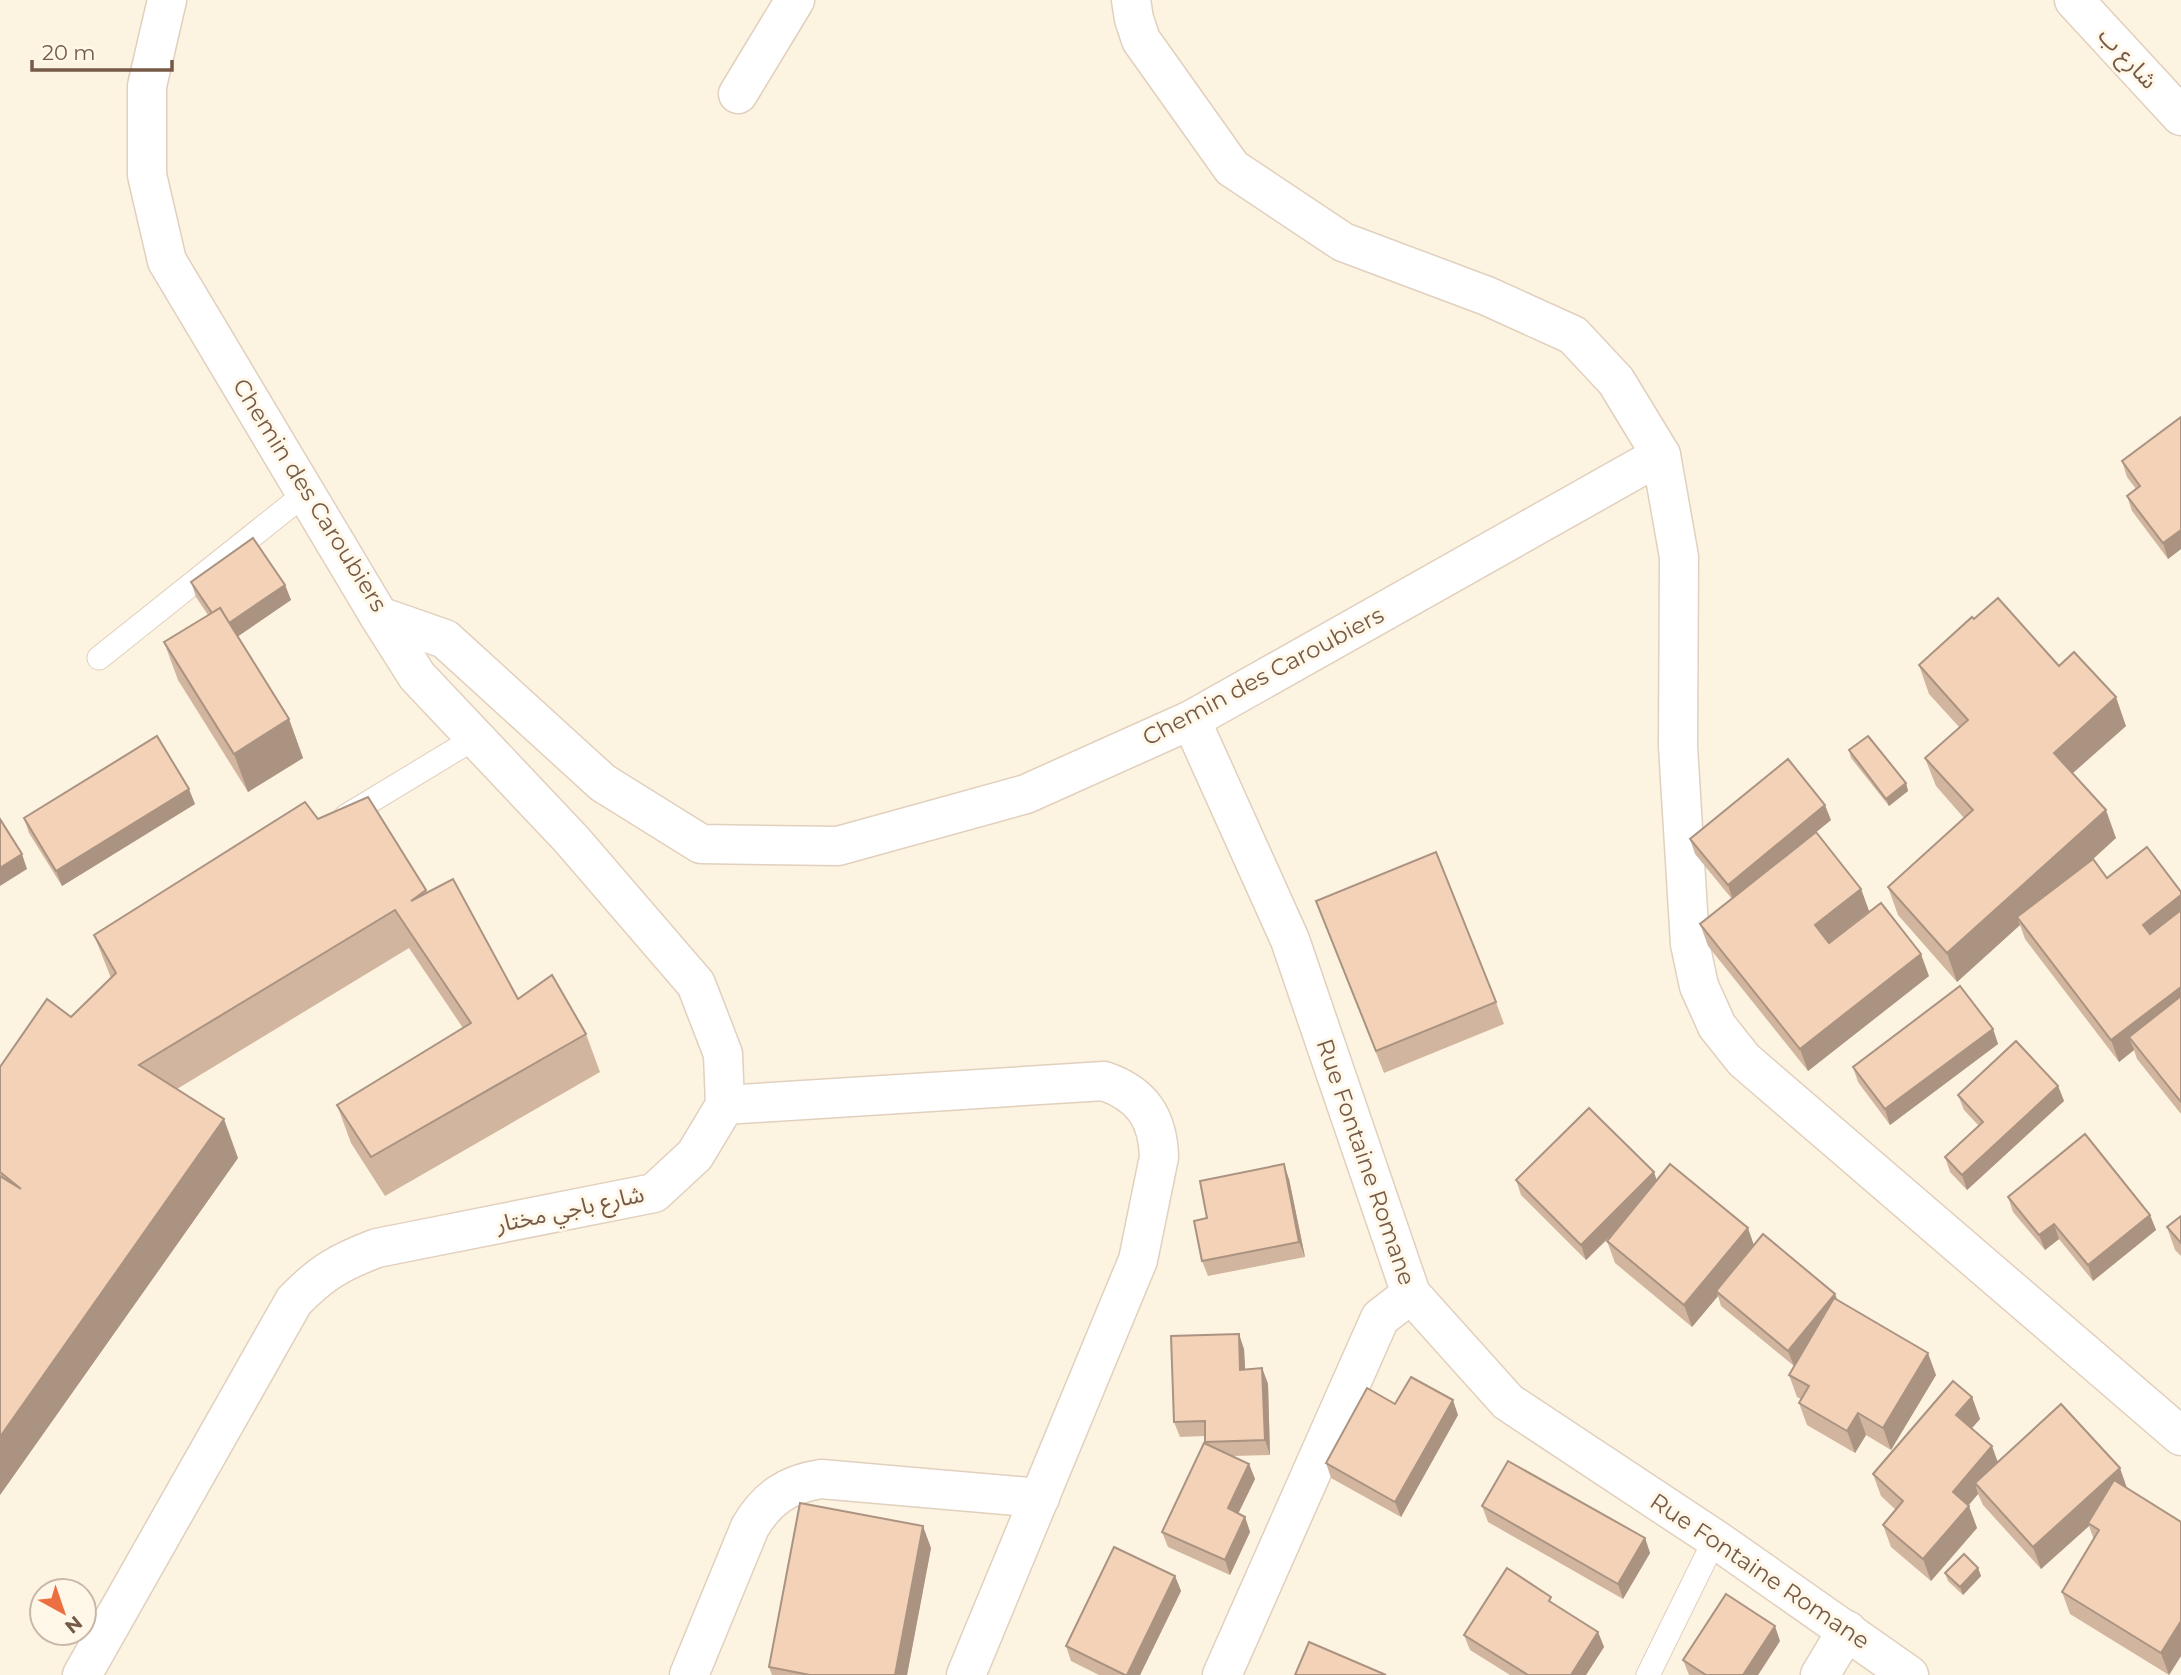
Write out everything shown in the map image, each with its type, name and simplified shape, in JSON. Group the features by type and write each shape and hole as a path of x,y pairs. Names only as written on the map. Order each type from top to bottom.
{"street":[{"name":"Chemin des Caroubiers","path":"167,0 147,86 148,175 167,261 379,616 445,639 603,783 701,844 838,846 1026,794 1191,720 1661,455"},
{"path":"738,94 795,0"},
{"path":"1131,0 1133,19 1141,40 1232,168 1343,243 1487,296 1573,335 1616,381 1661,455 1679,557 1678,746 1690,944 1699,986 1717,1026 1744,1060 2181,1436"},
{"name":"شارع ب","path":"2074,0 2181,116"},
{"path":"379,616 417,676 572,840 696,984 723,1054 725,1105 1104,1081 1121,1086 1135,1096 1146,1109 1159,1140 1159,1157 1138,1260 967,1675"},
{"name":"Rue Fontaine Romane","path":"1191,720 1290,940 1411,1294 1508,1402 1714,1539 1909,1675"},
{"name":"شارع باجي مختار","path":"82,1675 294,1301 318,1277 346,1259 377,1248 654,1193 695,1155 725,1105"},
{"path":"1222,1675 1380,1318 1411,1294"},
{"path":"689,1675 750,1527 771,1498 786,1489 821,1479 1040,1498"},
{"path":"1820,1675 1847,1630"}],"lane":[{"path":"99,658 306,493"},
{"path":"324,830 475,738"},
{"path":"1648,1675 1714,1539"}],"building":[{"path":"2181,417 2181,530 2163,543 2127,496 2140,486 2122,461"},
{"path":"253,538 285,585 229,623 220,608 212,613 191,582"},
{"path":"1998,598 2059,666 2074,652 2116,697 2054,753 2106,810 1947,953 1888,887 1973,810 1925,758 1968,720 1919,665 1972,617 1974,619"},
{"path":"220,608 289,719 234,754 164,642"},
{"path":"157,736 189,789 56,871 24,818"},
{"path":"1868,736 1906,783 1886,799 1849,750"},
{"path":"1788,759 1825,805 1728,885 1690,839"},
{"path":"368,797 426,890 411,901 453,879 518,999 552,975 586,1034 371,1157 337,1105 471,1023 395,910 139,1065 224,1119 0,1437 0,1176 21,1189 0,1172 0,1067 47,999 71,1017 116,973 94,935 305,802 318,819"},
{"path":"0,819 22,854 0,868"},
{"path":"1816,832 1861,889 1815,925 1829,943 1881,903 1921,954 1800,1049 1700,924"},
{"path":"2147,847 2181,892 2181,895 2143,925 2150,934 2181,910 2181,987 2111,1040 2017,917 2093,859 2107,878"},
{"path":"1436,852 1496,1002 1376,1051 1316,901"},
{"path":"1960,986 1993,1029 1885,1109 1853,1067"},
{"path":"2181,996 2181,1102 2129,1037"},
{"path":"2016,1041 2058,1086 1962,1175 1945,1157 1983,1122 1958,1095"},
{"path":"1589,1108 1654,1172 1581,1245 1516,1180"},
{"path":"2085,1134 2150,1215 2088,1265 2054,1224 2039,1235 2008,1197"},
{"path":"1284,1164 1299,1242 1202,1261 1194,1221 1207,1218 1200,1181"},
{"path":"1670,1164 1748,1228 1684,1305 1607,1241"},
{"path":"2181,1216 2181,1243 2167,1227"},
{"path":"1763,1234 1835,1294 1788,1351 1716,1291"},
{"path":"1834,1298 1928,1353 1883,1428 1858,1413 1847,1431 1799,1403 1809,1386 1789,1375"},
{"path":"1239,1334 1240,1370 1262,1368 1265,1440 1205,1442 1205,1421 1174,1422 1171,1336"},
{"path":"1411,1377 1453,1400 1395,1502 1326,1463 1367,1388 1395,1404"},
{"path":"1953,1381 1972,1397 1956,1415 1992,1446 1953,1492 1969,1506 1923,1559 1883,1525 1903,1501 1873,1474"},
{"path":"2061,1404 2120,1468 2033,1547 1975,1483"},
{"path":"1204,1443 1249,1464 1228,1508 1245,1517 1225,1560 1162,1532"},
{"path":"1508,1461 1645,1538 1618,1584 1482,1506"},
{"path":"2114,1480 2181,1522 2181,1621 2161,1653 2062,1592 2099,1530 2088,1523"},
{"path":"800,1503 923,1526 895,1675 810,1675 769,1667"},
{"path":"1114,1547 1175,1576 1127,1675 1066,1646"},
{"path":"1964,1554 1978,1568 1960,1587 1945,1573"},
{"path":"1507,1568 1551,1597 1549,1601 1598,1632 1571,1675 1528,1675 1464,1635"},
{"path":"1726,1594 1775,1626 1743,1675 1706,1675 1683,1660"},
{"path":"1309,1642 1386,1675 1295,1675"}]}
